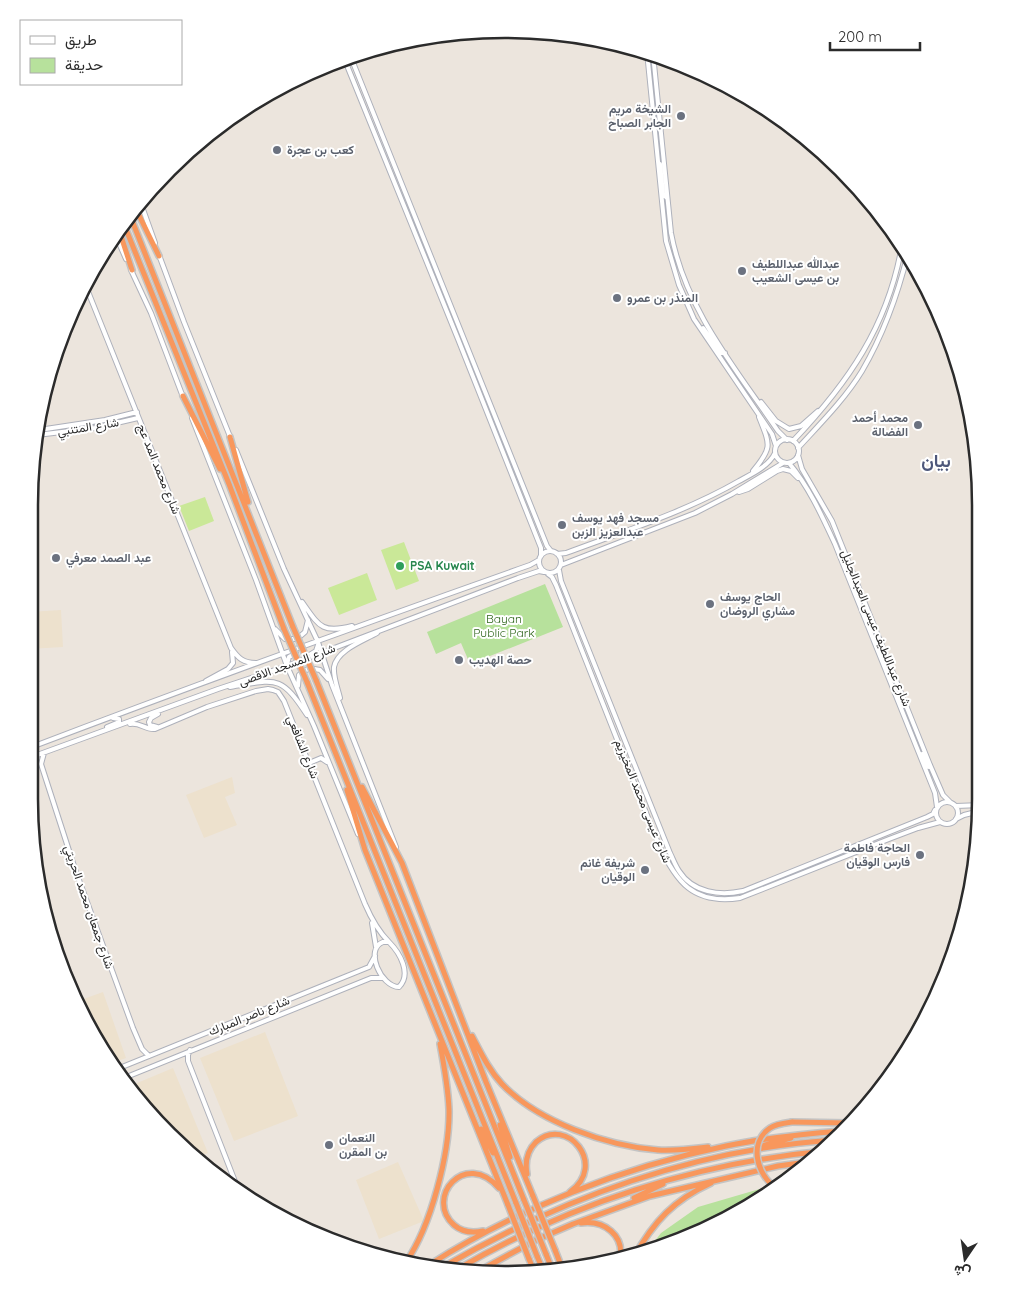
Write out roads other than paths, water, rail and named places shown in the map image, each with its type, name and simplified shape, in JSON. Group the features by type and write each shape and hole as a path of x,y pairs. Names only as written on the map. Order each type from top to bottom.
{"highway":[{"path":"139,214 159,256"},
{"path":"133,222 293,627 550,1264"},
{"path":"127,230 229,484 284,629 541,1265"},
{"path":"121,237 132,270"},
{"path":"183,396 229,484"},
{"path":"230,437 251,518"},
{"path":"351,767 402,862 486,1082 561,1263"},
{"path":"342,770 364,850 469,1106 532,1265"},
{"path":"463,1021 487,1064 503,1086 521,1101 550,1118 596,1137 638,1148 673,1150 726,1146 798,1134 834,1132"},
{"path":"409,1257 423,1231 430,1211 445,1146 449,1110 439,1036"},
{"path":"486,1082 505,1139 512,1169"},
{"path":"469,1106 505,1178"},
{"path":"771,1184 761,1172 757,1158 759,1144 768,1129 774,1125 792,1122 842,1123"},
{"path":"742,1152 768,1143 814,1133"},
{"path":"530,1187 526,1164 531,1148 546,1136 565,1136 580,1147 585,1158 586,1167 579,1184 562,1197"},
{"path":"449,1263 498,1236 546,1214 586,1198 684,1165 742,1152 823,1141"},
{"path":"435,1262 494,1228 562,1197 623,1174 726,1146"},
{"path":"466,1264 497,1247 556,1219 620,1195 674,1179 734,1165 809,1153"},
{"path":"488,1265 536,1240 573,1224 650,1196 778,1166 798,1163"},
{"path":"494,1228 472,1232 456,1227 445,1212 445,1194 456,1178 473,1173 489,1178 504,1193"},
{"path":"611,1209 674,1179"},
{"path":"641,1246 654,1225 668,1210 685,1197 718,1180"},
{"path":"573,1224 595,1222 610,1229 620,1245 620,1252"},
{"path":"491,1266 494,1262"}],"street":[{"path":"557,554 566,553 700,502 750,475 768,463 775,453 776,446 772,434 699,326 679,285 666,241 647,59"},
{"path":"654,62 670,233"},
{"path":"353,63 547,546 561,558 559,570 552,574 546,573 540,567 539,560 542,555 551,551"},
{"path":"347,65 447,311 541,548 542,555"},
{"path":"658,160 663,194 667,198"},
{"path":"387,165 392,166 394,162"},
{"path":"391,175 393,171 397,171"},
{"path":"661,201 665,202 676,257 688,291 702,319 782,436 787,440"},
{"path":"143,210 184,322 295,593 318,642 332,685 402,862"},
{"path":"119,241 151,313 256,580 287,666 314,726 364,850"},
{"path":"793,441 831,399 862,354 880,318 896,274 900,255"},
{"path":"798,448 834,408 861,372 883,328 900,285 905,263"},
{"name":"شارع محمد المد عج","path":"89,292 231,648 242,661 259,663"},
{"path":"447,311 451,311 452,308"},
{"path":"450,319 451,316 456,317"},
{"path":"699,326 721,353 725,353"},
{"path":"722,360 726,359 737,376 744,380"},
{"path":"841,386 840,390 846,392"},
{"path":"754,396 776,421 789,429 801,426 831,399"},
{"path":"750,475 763,460 768,449 768,437 756,410"},
{"name":"شارع المتنبي","path":"43,429 106,420 137,412"},
{"name":"شارع المتنبي","path":"43,434 95,428 138,418"},
{"path":"493,427 497,427 499,424"},
{"path":"496,436 498,433 502,434"},
{"path":"561,565 695,513 732,494 783,463 795,460 798,448 793,441 779,442 776,446"},
{"path":"775,453 783,463"},
{"name":"شارع عبداللطيف عيسى العبدالجليل","path":"798,454 799,463 829,515 856,577 930,765 943,795 950,802"},
{"name":"شارع عبداللطيف عيسى العبدالجليل","path":"789,463 821,512 842,559 936,798 936,809"},
{"path":"732,494 748,488 776,471 783,469 791,471 804,485"},
{"path":"842,559 846,563 852,579 856,577"},
{"name":"شارع المسجد الاقصى","path":"38,745 530,565 539,560"},
{"name":"شارع عيسى محمد المخيزيم","path":"559,570 566,594 650,802 676,865 686,880 715,893 739,892 930,816 936,809"},
{"name":"شارع المسجد الاقصى","path":"38,756 218,689 287,666 534,572 546,573"},
{"name":"شارع عيسى محمد المخيزيم","path":"546,573 552,577 560,596 669,866 681,882 694,891 714,898 740,898 918,828 940,822"},
{"path":"852,585 853,583 855,584 865,603"},
{"path":"295,593 318,623 327,628 337,630 367,623"},
{"path":"560,596 562,593 566,594"},
{"path":"273,628 284,638 295,640 302,637 306,632 308,619"},
{"path":"342,710 334,674 336,661 345,651 391,625"},
{"path":"295,663 314,652 318,648 318,642"},
{"path":"287,666 290,657 310,645"},
{"path":"201,685 228,669 232,663 231,648"},
{"path":"588,666 592,666 594,663"},
{"path":"298,689 297,681 299,675 302,671 311,668 322,670 332,685"},
{"path":"592,674 594,671 598,672"},
{"path":"218,689 265,682 279,683 292,694 314,726"},
{"name":"شارع الشافعي","path":"110,729 133,724 151,729 160,727 221,701 256,691 268,689 282,696 351,872 372,920 401,958 406,974 400,987 391,986 383,978"},
{"path":"160,727 154,727 149,722 151,718 166,709"},
{"path":"85,738 119,722 119,719 110,718"},
{"path":"918,751 922,754 927,766 930,767 930,765"},
{"path":"38,762 41,764 44,754"},
{"path":"309,763 320,758 329,765"},
{"name":"شارع جمعان محمد الحريتي","path":"41,764 75,869 142,1049 149,1056"},
{"path":"643,804 647,805 650,802"},
{"path":"972,805 956,806 950,802 942,802 936,809 936,817 940,822 949,824 964,815 972,813"},
{"path":"956,806 958,813 956,819"},
{"path":"647,814 650,810 654,811"},
{"path":"914,822 918,823 918,828"},
{"path":"807,864 810,866 810,870"},
{"path":"747,889 746,893 750,894"},
{"path":"739,892 740,898"},
{"name":"شارع الشافعي","path":"372,920 376,947 375,956"},
{"path":"376,947 383,942 389,942"},
{"path":"375,956 376,964 383,978"},
{"name":"شارع ناصر المبارك","path":"122,1067 370,966 375,956"},
{"name":"شارع ناصر المبارك","path":"128,1076 371,978 383,978"},
{"path":"226,1026 231,1026 232,1028 229,1034"},
{"path":"138,1061 142,1049"},
{"path":"190,1050 187,1057 190,1068 235,1181"},
{"path":"178,1055 186,1061 190,1068"}],"place":[{"name":"الشيخة مريم الجابر الصباح","path":"681,116"},
{"name":"كعب بن عجرة","path":"277,150"},
{"name":"عبدالله عبداللطيف بن عيسى الشعيب","path":"742,271"},
{"name":"المنذر بن عمرو","path":"617,298"},
{"name":"محمد أحمد الفضالة","path":"918,425"},
{"name":"مسجد فهد يوسف عبدالعزيز الزبن","path":"562,525"},
{"name":"عبد الصمد معرفي","path":"56,558"},
{"name":"PSA Kuwait","path":"400,566"},
{"name":"الحاج يوسف مشاري الروضان","path":"710,604"},
{"name":"حصة الهديب","path":"459,660"},
{"name":"الحاجة فاطمة فارس الوقيان","path":"920,855"},
{"name":"شريفة غانم الوقيان","path":"645,870"},
{"name":"النعمان بن المقرن","path":"329,1145"}],"district":[{"name":"بيان","path":"936,461"}],"park label":[{"name":"Bayan Public Park","path":"504,626"}]}
